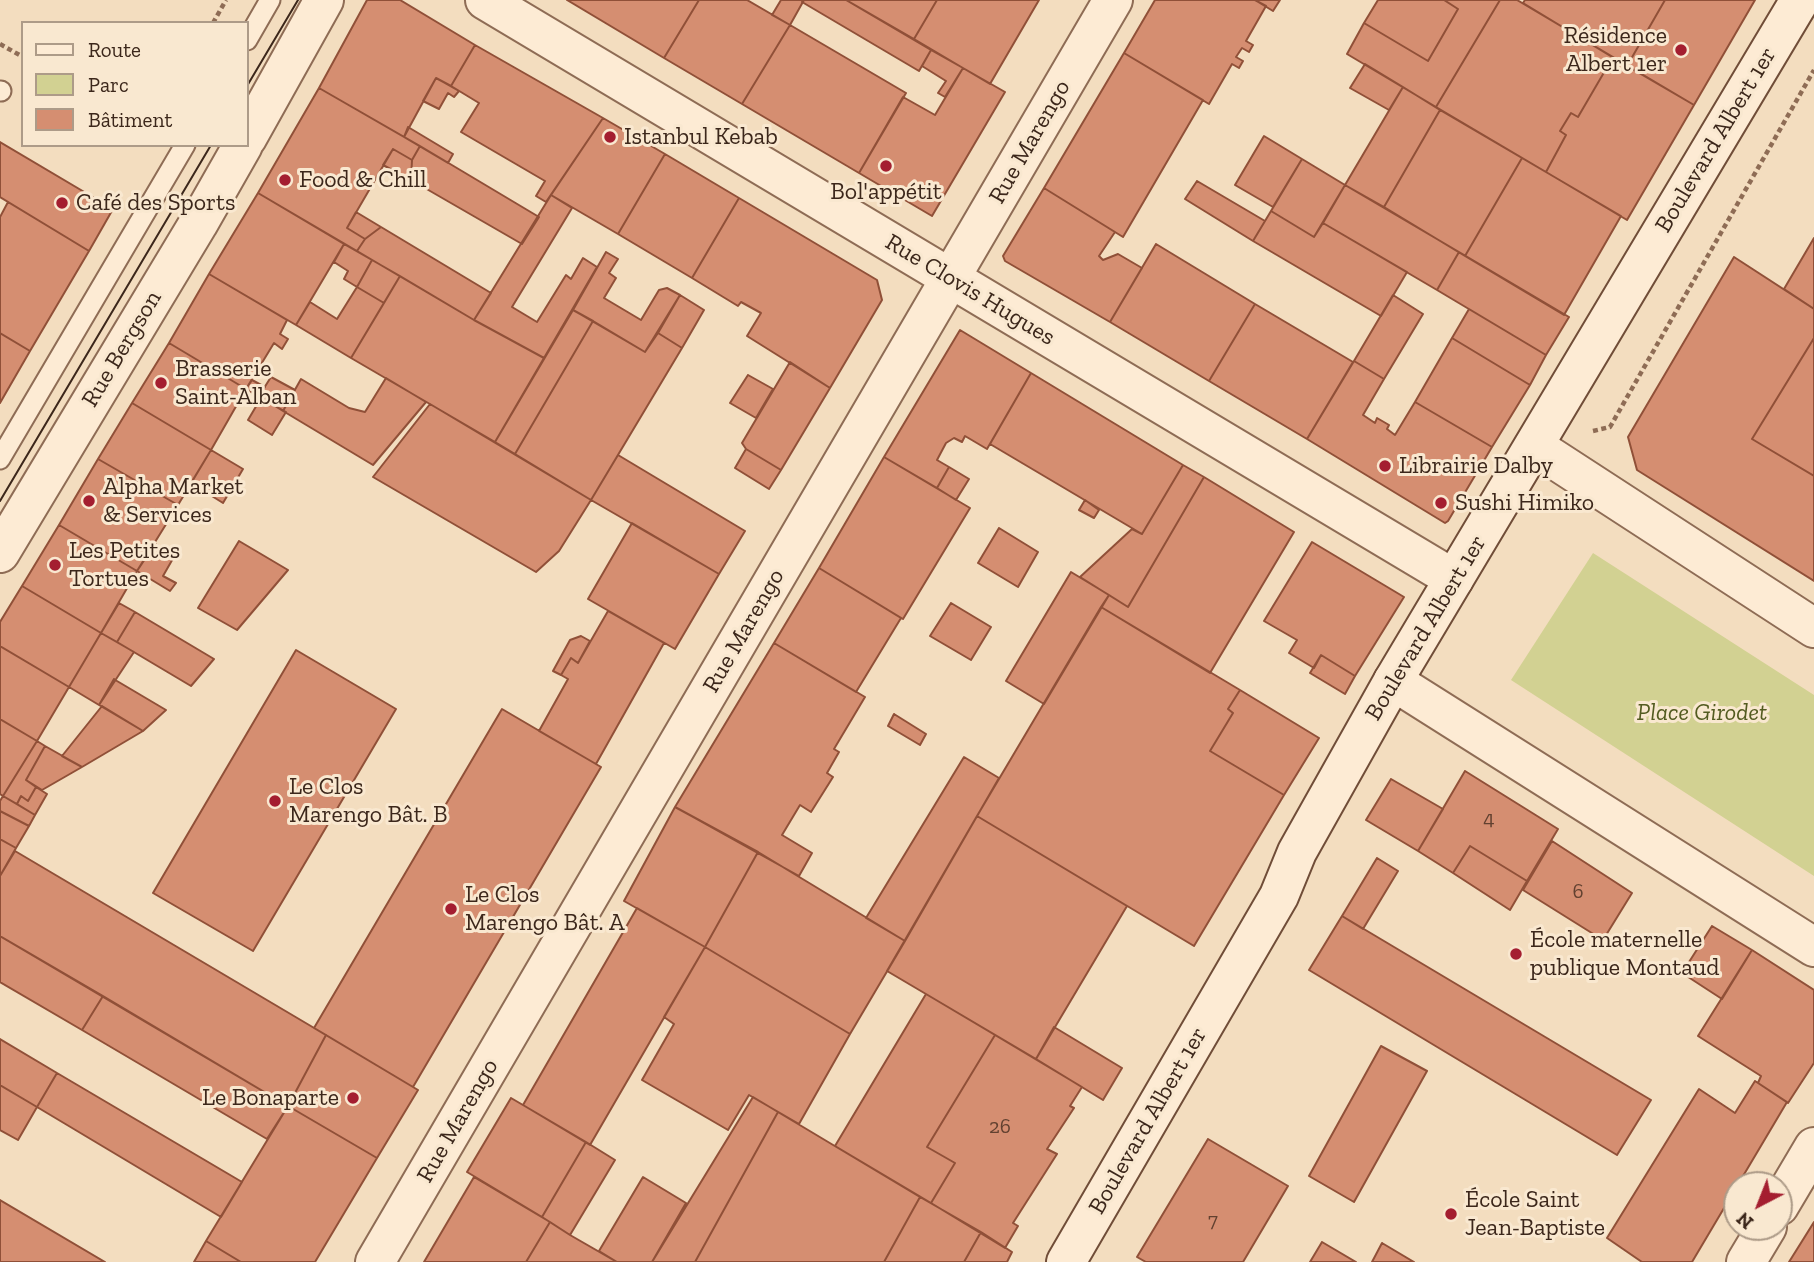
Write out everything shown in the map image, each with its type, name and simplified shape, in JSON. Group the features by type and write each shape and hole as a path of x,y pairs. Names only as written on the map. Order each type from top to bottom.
{"street":[{"path":"248,136 324,0"},
{"name":"Rue Clovis Hugues","path":"485,0 1454,579"},
{"name":"Rue Marengo","path":"375,1262 1113,0"},
{"name":"Boulevard Albert 1er","path":"1066,1262 1279,896 1297,852 1394,681 1800,0"},
{"name":"Rue Bergson","path":"0,553 242,147"},
{"path":"1534,446 1814,628"},
{"path":"1394,681 1814,947"},
{"path":"1793,1182 1814,1147"},
{"path":"1746,1262 1759,1241"}],"lane":[{"path":"248,38 270,0"},
{"path":"0,459 184,147"}],"path":[{"path":"214,21 226,0"},
{"path":"0,44 21,56"},
{"path":"1534,446 1610,427 1814,70"}],"green space":[{"name":"Place Girodet","path":"1593,553 1814,695 1814,876 1511,680"}],"building":[{"path":"367,0 400,0 475,45 451,86 436,78 404,137 319,88"},
{"path":"567,0 699,0 664,58"},
{"path":"699,0 747,0 790,25 742,104 664,58"},
{"path":"781,0 804,0 790,25 772,15"},
{"path":"846,0 931,50 919,71 802,2"},
{"path":"846,0 937,0 914,39"},
{"path":"937,0 1039,0 990,84 914,39"},
{"path":"1155,0 1255,0 1266,6 1246,41 1253,45 1249,52 1242,48 1236,57 1243,61 1239,68 1232,64 1209,104 1124,53"},
{"path":"1255,0 1280,0 1273,11"},
{"path":"1378,0 1444,0 1458,9 1428,61 1364,23"},
{"path":"1444,0 1500,0 1436,107 1347,54 1364,23 1428,61 1458,9"},
{"path":"1500,0 1517,0 1613,57 1578,117 1571,113 1560,131 1566,135 1546,172 1436,107"},
{"path":"1525,0 1665,0 1627,66 1523,3"},
{"name":"Résidence Albert 1er","path":"1665,0 1755,0 1694,105 1627,66"},
{"path":"790,25 906,93 859,173 742,104"},
{"path":"475,45 603,118 546,202 536,196 545,181 461,132 479,103 451,86"},
{"path":"931,50 963,68 945,97 938,93 946,81 922,66"},
{"path":"1124,53 1203,100 1123,237 1044,188"},
{"path":"1613,57 1694,105 1627,220 1546,172 1566,135 1560,131 1571,113 1578,117"},
{"path":"1365,64 1403,87 1389,110 1350,88"},
{"path":"963,68 1005,92 932,216 859,173 903,97 935,115"},
{"path":"436,78 459,91 454,97 448,93 439,109 423,101"},
{"path":"1403,87 1440,110 1384,207 1345,185"},
{"path":"319,88 420,146 412,160 393,149 347,228 365,239 357,251 258,193"},
{"path":"1440,110 1522,158 1465,256 1384,207"},
{"path":"603,118 665,154 618,234 551,195"},
{"path":"408,127 453,154 448,163 404,137"},
{"path":"1264,136 1302,159 1273,207 1235,185"},
{"path":"0,142 113,209 89,251 0,197"},
{"path":"420,146 539,217 522,244 411,180 412,160"},
{"path":"393,149 412,160 411,180 383,165"},
{"path":"665,154 739,198 692,278 618,234"},
{"path":"1522,158 1621,216 1564,315 1465,256"},
{"path":"1302,159 1345,185 1314,237 1271,211"},
{"path":"1197,181 1265,221 1253,241 1185,199"},
{"path":"1345,185 1459,252 1437,290 1323,223"},
{"path":"1044,188 1115,232 1099,256 1103,260 1118,254 1142,268 1110,322 1005,261 1003,256"},
{"path":"258,193 344,244 296,325 209,274"},
{"path":"551,195 572,208 512,307 537,322 566,275 571,279 583,258 597,267 544,358 474,320"},
{"path":"739,198 877,280 882,300 830,388 747,336 761,313 741,302 738,306 692,278"},
{"path":"8,202 89,251 30,351 0,333 0,217"},
{"path":"1271,211 1314,237 1323,223 1407,272 1381,316 1253,241"},
{"path":"356,212 381,227 365,239 347,228"},
{"path":"381,227 491,293 474,320 357,251 365,239"},
{"path":"1814,238 1814,309 1784,289"},
{"path":"344,244 372,260 357,287 344,279 348,271 334,262"},
{"path":"1156,244 1255,304 1209,381 1110,322"},
{"path":"606,252 618,259 609,273 616,278 604,298 641,320 659,290 667,288 680,295 645,352 573,310"},
{"path":"1459,252 1569,317 1546,355 1437,290"},
{"path":"1734,257 1814,309 1814,338 1752,439 1814,476 1814,581 1637,470 1628,437"},
{"path":"372,260 400,276 384,303 357,287"},
{"path":"209,274 287,320 280,334 288,339 282,349 274,343 246,389 169,343"},
{"path":"400,276 544,358 495,442 351,358"},
{"path":"357,287 384,303 351,358 296,325 310,302 337,319"},
{"path":"680,295 704,310 682,348 658,333"},
{"path":"1393,295 1423,314 1384,379 1354,361"},
{"path":"1255,304 1353,362 1307,439 1209,381"},
{"path":"1469,309 1546,355 1530,385 1452,338"},
{"path":"573,310 593,321 515,454 495,442"},
{"path":"593,321 645,352 658,333 682,348 591,500 515,454"},
{"path":"960,330 1031,373 987,449 965,436 962,442 954,438 946,443 937,460 949,467 937,488 884,457"},
{"path":"0,333 30,351 0,403"},
{"path":"1452,338 1530,385 1492,447 1415,402"},
{"path":"1814,338 1814,476 1752,439"},
{"path":"169,343 246,389 211,450 132,403"},
{"path":"1354,361 1384,379 1363,415 1375,423 1377,418 1389,425 1387,429 1395,435 1415,402 1492,447 1445,523 1307,439"},
{"path":"790,362 830,388 781,470 746,449 742,443"},
{"path":"1031,373 1183,465 1142,534 990,444"},
{"path":"748,375 773,389 756,418 730,403"},
{"path":"271,377 295,390 283,411 259,396"},
{"path":"386,378 426,402 373,465 283,411 301,379 349,408 365,412"},
{"path":"252,380 265,387 259,396 246,389"},
{"path":"261,398 286,412 272,435 248,420"},
{"path":"132,403 211,450 178,505 98,459"},
{"path":"430,404 591,500 559,551 536,572 373,477"},
{"path":"746,449 781,470 769,489 735,468"},
{"path":"211,450 243,469 223,503 191,483"},
{"path":"618,455 745,531 719,574 591,500"},
{"path":"884,457 970,508 903,619 819,568"},
{"path":"98,459 178,505 137,571 59,525"},
{"path":"1183,465 1204,477 1128,607 1080,577 1132,529 1142,534"},
{"path":"949,467 969,479 956,500 937,488"},
{"path":"1204,477 1294,532 1210,673 1101,607 1109,595 1128,607"},
{"path":"1085,500 1099,510 1094,518 1079,510"},
{"path":"632,523 719,574 675,649 588,599"},
{"path":"59,525 137,571 101,633 22,586"},
{"path":"999,528 1038,552 1018,587 978,563"},
{"path":"239,541 288,570 237,630 198,608"},
{"path":"1312,542 1404,597 1355,676 1321,655 1314,668 1289,653 1297,640 1264,621"},
{"path":"155,544 175,555 163,576 176,583 170,591 137,571"},
{"path":"819,568 901,618 856,692 774,643"},
{"path":"1071,572 1109,595 1044,704 1006,681"},
{"path":"22,586 101,633 69,687 0,646 0,622"},
{"path":"119,603 135,612 117,642 101,633"},
{"path":"951,603 991,627 971,660 930,636"},
{"path":"1101,607 1240,690 1228,709 1233,713 1210,751 1284,795 1194,946 977,816"},
{"path":"608,611 664,643 596,764 539,731 568,679 561,675 571,658 578,663"},
{"path":"135,612 214,659 191,686 117,642"},
{"path":"101,633 134,652 99,705 69,687"},
{"path":"581,636 590,641 578,663 571,658 561,675 553,671 570,640"},
{"path":"774,643 865,697 834,749 839,752 827,773 833,777 811,812 800,805 782,835 812,853 799,876 675,807"},
{"path":"0,646 69,687 37,741 0,719"},
{"name":"Le Clos Marengo Bât. B","path":"296,650 396,709 253,951 153,893"},
{"path":"1321,655 1355,676 1345,694 1310,673"},
{"path":"114,679 166,710 143,731 99,705"},
{"path":"1240,690 1319,738 1284,795 1210,751 1233,713 1228,709"},
{"path":"102,706 143,731 82,767 62,756"},
{"name":"Le Clos Marengo Bât. A","path":"502,709 601,767 413,1087 314,1028"},
{"path":"894,714 926,734 920,745 888,726"},
{"path":"0,719 37,741 3,796 0,794"},
{"path":"37,741 45,746 26,780 36,787 28,801 21,796 17,804 3,796"},
{"path":"45,746 82,767 42,790 26,780"},
{"path":"964,757 999,778 905,941 866,918"},
{"path":"1465,771 1558,829 1527,881 1470,846 1453,873 1418,851"},
{"path":"1391,779 1443,809 1418,851 1366,820"},
{"path":"36,787 47,794 35,815 17,804 21,796 28,801"},
{"path":"3,796 35,815 29,826 0,811"},
{"path":"675,807 758,852 705,947 624,901"},
{"path":"0,811 29,826 16,848 0,839"},
{"path":"977,816 1127,906 1036,1059 887,971"},
{"path":"0,839 16,848 0,876"},
{"path":"1552,841 1632,893 1603,940 1523,890"},
{"path":"1470,846 1527,881 1510,910 1453,873"},
{"path":"15,851 326,1035 288,1106 0,936 0,876"},
{"path":"758,852 905,941 850,1034 705,947"},
{"path":"1377,858 1398,871 1363,929 1342,916"},
{"path":"637,908 705,947 590,1145 523,1105"},
{"path":"1342,916 1651,1100 1617,1155 1309,970"},
{"path":"1712,926 1752,950 1722,999 1682,973"},
{"path":"0,936 103,996 82,1030 0,982"},
{"path":"705,947 850,1034 799,1124 749,1095 728,1130 642,1080 674,1024 664,1017"},
{"path":"1752,950 1814,990 1814,1063 1788,1103 1758,1083 1761,1076 1698,1036"},
{"path":"926,994 995,1035 927,1147 955,1163 931,1203 835,1146"},
{"path":"103,996 288,1106 267,1139 82,1030"},
{"path":"1054,1027 1122,1068 1103,1100 1036,1059"},
{"name":"Le Bonaparte","path":"326,1035 418,1090 377,1158 288,1106"},
{"path":"995,1035 1082,1087 1070,1106 1074,1108 1047,1149 1057,1154 1013,1223 1018,1226 1005,1248 931,1203 955,1163 927,1147"},
{"path":"0,1039 57,1073 37,1107 0,1085"},
{"path":"1381,1046 1427,1071 1354,1202 1309,1176"},
{"path":"57,1073 242,1182 221,1217 37,1107"},
{"path":"1755,1081 1787,1102 1746,1171 1723,1171 1723,1210 1692,1262 1642,1262 1607,1238 1699,1089 1735,1113"},
{"path":"0,1085 37,1107 18,1140 0,1130"},
{"path":"753,1097 778,1112 695,1262 652,1262"},
{"path":"511,1098 586,1142 542,1217 467,1172"},
{"path":"288,1106 377,1158 315,1262 241,1262 206,1241"},
{"path":"778,1112 920,1197 884,1262 695,1262"},
{"path":"1208,1139 1288,1186 1243,1262 1146,1262 1137,1257"},
{"path":"586,1142 615,1160 570,1235 542,1217"},
{"path":"474,1177 550,1222 526,1262 424,1262"},
{"path":"643,1177 686,1203 652,1262 617,1262 599,1251"},
{"path":"920,1197 981,1232 964,1262 884,1262"},
{"path":"0,1200 105,1262 0,1262"},
{"path":"550,1222 570,1235 617,1262 526,1262"},
{"path":"1814,1222 1814,1262 1789,1262"},
{"path":"981,1232 1012,1252 1007,1262 964,1262"},
{"path":"206,1241 241,1262 194,1262"},
{"path":"1322,1242 1356,1262 1310,1262"},
{"path":"1382,1243 1414,1262 1372,1262"}],"tram line":[{"path":"248,84 298,0"},
{"path":"0,501 210,147"}],"place":[{"name":"Résidence Albert 1er","path":"1681,50"},
{"name":"Istanbul Kebab","path":"610,137"},
{"name":"Bol'appétit","path":"886,166"},
{"name":"Food & Chill","path":"285,180"},
{"name":"Café des Sports","path":"62,203"},
{"name":"Brasserie Saint-Alban","path":"161,383"},
{"name":"Librairie Dalby","path":"1385,466"},
{"name":"Alpha Market & Services","path":"89,501"},
{"name":"Sushi Himiko","path":"1441,503"},
{"name":"Les Petites Tortues","path":"55,565"},
{"name":"Le Clos Marengo Bât. B","path":"275,801"},
{"name":"Le Clos Marengo Bât. A","path":"451,909"},
{"name":"École maternelle publique Montaud","path":"1516,954"},
{"name":"Le Bonaparte","path":"353,1098"},
{"name":"École Saint Jean-Baptiste","path":"1451,1214"}]}
